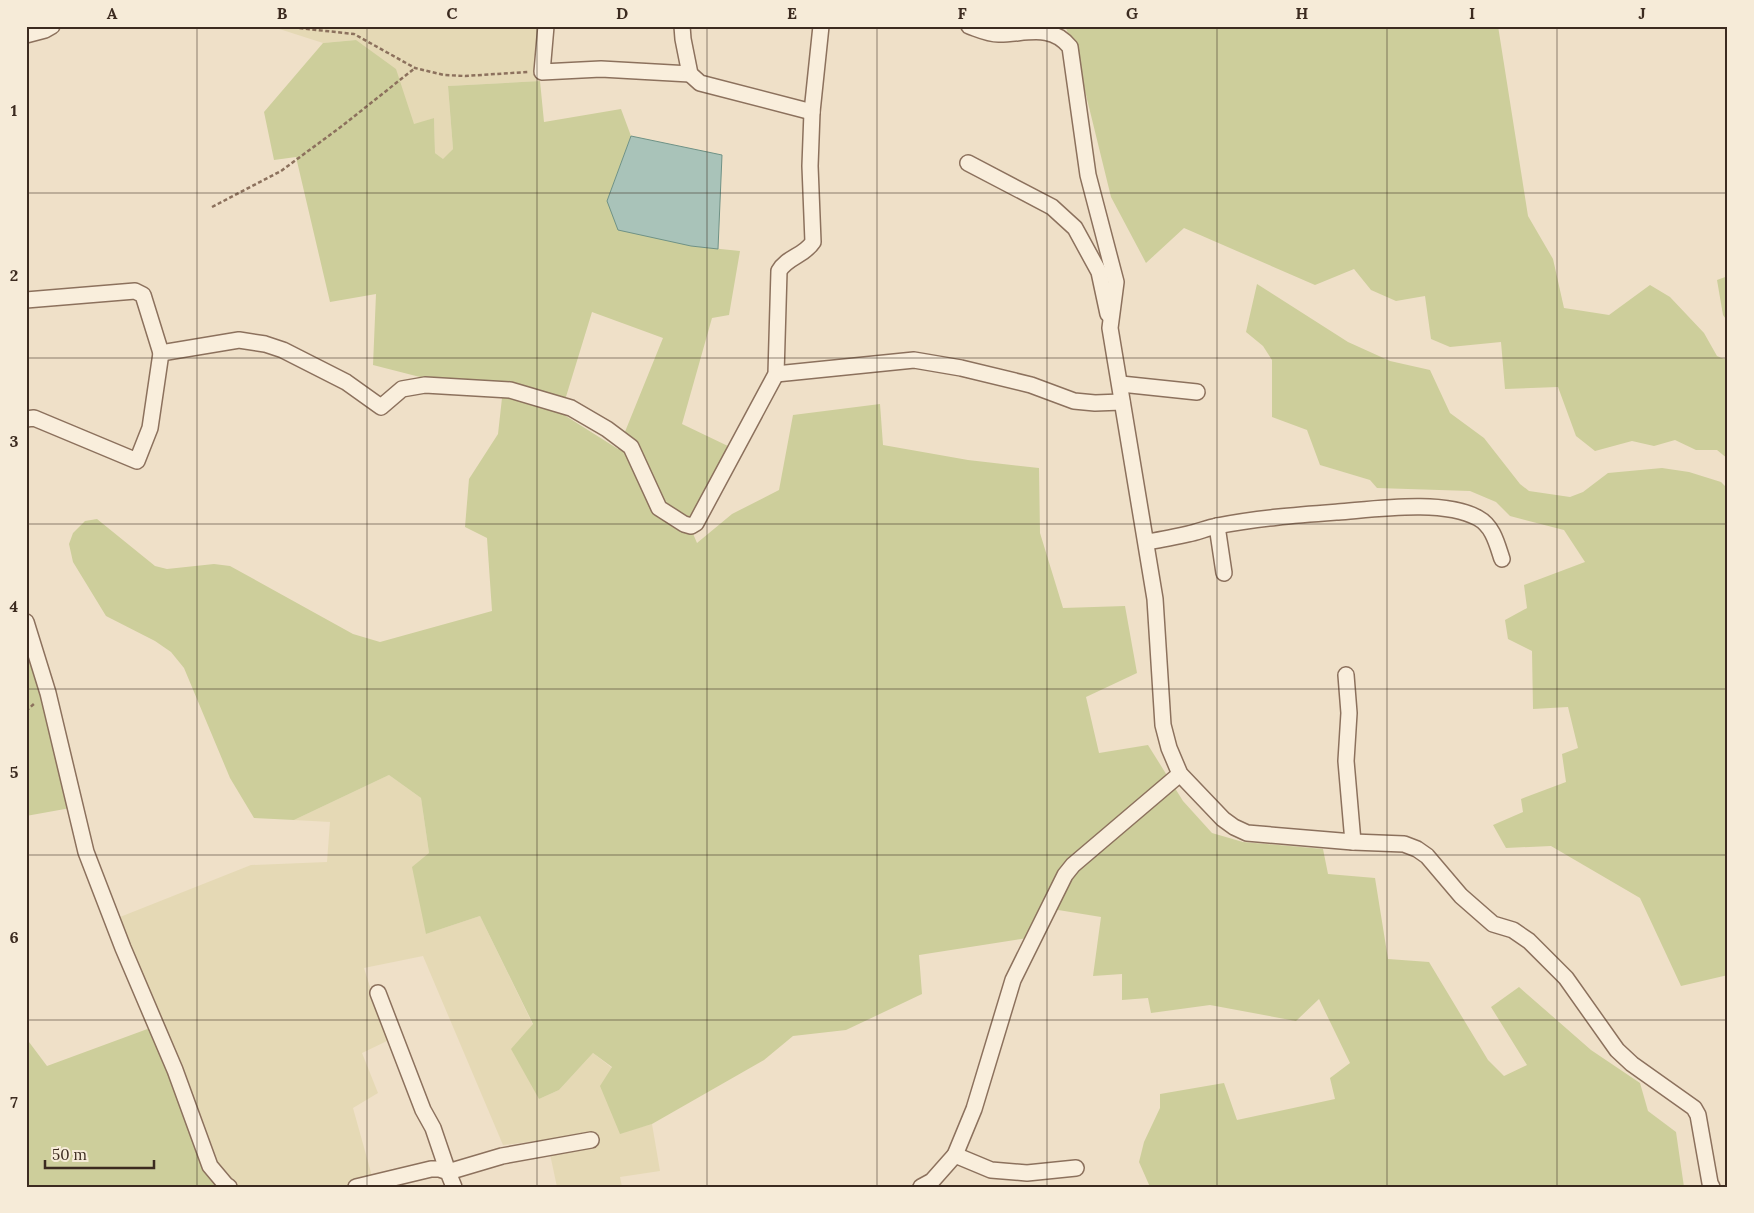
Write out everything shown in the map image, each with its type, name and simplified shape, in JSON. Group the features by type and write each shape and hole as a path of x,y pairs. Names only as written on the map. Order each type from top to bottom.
{"street":[{"path":"26,34 45,30 52,26"},
{"path":"546,26 542,72 601,69 690,74"},
{"path":"682,26 690,74 700,83 812,112"},
{"path":"161,353 240,340 265,344 283,350 346,382 382,407 402,389 425,385 510,390 571,408 607,429 631,447 659,508 684,524 691,526 696,523 776,374 779,271 784,262 807,250 813,242 810,166 812,112 821,26"},
{"path":"969,26 997,34 1034,30 1050,32 1064,40 1070,47 1088,175 1116,282 1110,328"},
{"path":"968,163 1052,207 1075,228 1099,272 1121,384 1122,402 1147,542 1155,599 1163,725 1169,748 1180,774 1223,819 1234,827 1248,833 1353,842 1404,844 1417,849 1427,856 1461,896 1494,924 1513,930 1528,941 1566,978 1616,1050 1632,1064 1694,1108 1698,1114 1712,1187"},
{"path":"26,300 135,291 143,295 161,353 150,428 137,460 34,418 26,419"},
{"path":"776,374 914,360 961,368 1031,385 1074,401 1094,403 1122,402"},
{"path":"1121,384 1197,392"},
{"path":"1147,542 1217,526 1299,515 1397,507 1441,508 1463,512 1478,518 1488,527 1497,541 1502,559"},
{"path":"1217,526 1224,573"},
{"path":"26,622 48,693 86,852 123,948 175,1070 210,1166 229,1187"},
{"path":"1346,675 1349,714 1346,761 1353,842"},
{"path":"921,1187 932,1181 955,1155 974,1109 1013,980 1065,875 1073,865 1180,774"},
{"path":"378,993 424,1110 433,1128 454,1187"},
{"path":"356,1187 431,1169 448,1172 502,1156 591,1140"},
{"path":"955,1155 992,1170 1027,1173 1076,1168"}],"path":[{"path":"280,26 354,34 415,68 444,75 465,76 542,72"},
{"path":"212,207 281,171 415,68"}],"shaded area":[{"path":"270,26 545,26 540,81 448,86 453,149 444,160 435,153 434,118 414,125 356,40 323,43"},
{"path":"631,136 722,155 718,249 691,246 618,230 607,201"},
{"path":"389,775 421,798 429,853 426,934 480,916 533,1025 539,1099 559,1090 593,1053 612,1068 620,1133 652,1124 660,1171 620,1177 622,1187 557,1187 547,1140 503,1145 423,956 364,968 387,1041 362,1053 378,1093 353,1108 375,1187 231,1187 200,1155 190,1101 120,917 251,865 327,862 330,822 294,820"}],"green space":[{"path":"1065,26 1498,26 1528,216 1553,259 1564,308 1609,315 1650,285 1670,297 1704,333 1717,356 1724,359 1728,357 1728,459 1717,450 1696,450 1675,440 1654,446 1632,441 1595,451 1576,436 1558,387 1505,389 1501,342 1450,347 1431,339 1425,296 1396,301 1371,290 1354,269 1315,285 1184,228 1146,263 1111,197 1075,50"},
{"path":"356,40 396,69 414,124 434,118 435,153 443,159 453,149 448,86 540,81 544,122 621,109 631,136 607,201 691,246 740,251 729,315 712,318 682,424 730,447 691,529 697,543 732,514 779,490 793,415 880,404 883,445 968,460 1039,468 1040,533 1063,608 1125,606 1137,673 1086,697 1099,753 1148,745 1183,801 1212,833 1243,842 1323,849 1328,874 1375,878 1388,959 1429,962 1488,1060 1504,1076 1527,1065 1491,1007 1519,987 1591,1050 1640,1083 1648,1111 1676,1132 1684,1187 1150,1187 1139,1162 1144,1142 1160,1108 1160,1094 1224,1083 1237,1120 1335,1099 1330,1078 1350,1063 1319,999 1296,1021 1210,1005 1151,1013 1148,998 1122,1000 1122,974 1093,976 1101,917 1046,908 1028,938 919,955 922,994 846,1030 793,1036 764,1060 652,1124 620,1134 600,1086 612,1067 593,1053 559,1090 539,1099 511,1049 533,1024 480,916 426,934 412,867 429,853 421,798 389,775 294,820 254,818 230,778 184,668 171,652 155,641 106,616 73,562 69,544 73,533 85,521 97,519 155,566 167,569 214,564 230,566 353,634 380,642 492,611 487,538 465,527 469,479 498,434 502,398 373,365 376,294 330,302 296,157 274,160 264,112 323,43","holes":["592,312 663,338 618,449 561,413"]},
{"path":"1728,276 1728,322 1723,315 1717,280"},
{"path":"1257,284 1348,342 1390,361 1430,370 1450,413 1484,438 1520,484 1529,491 1570,497 1583,492 1608,473 1662,468 1689,472 1721,482 1728,489 1728,975 1681,986 1640,898 1551,846 1506,848 1493,825 1523,812 1521,799 1566,782 1562,754 1578,748 1568,707 1533,709 1532,651 1508,639 1505,620 1527,608 1524,585 1585,562 1564,530 1510,516 1496,502 1470,491 1377,488 1370,480 1320,465 1307,430 1272,417 1272,360 1263,346 1246,332"},
{"path":"26,622 76,807 26,816"},
{"path":"161,1024 200,1155 231,1187 26,1187 26,1038 47,1066"}]}
